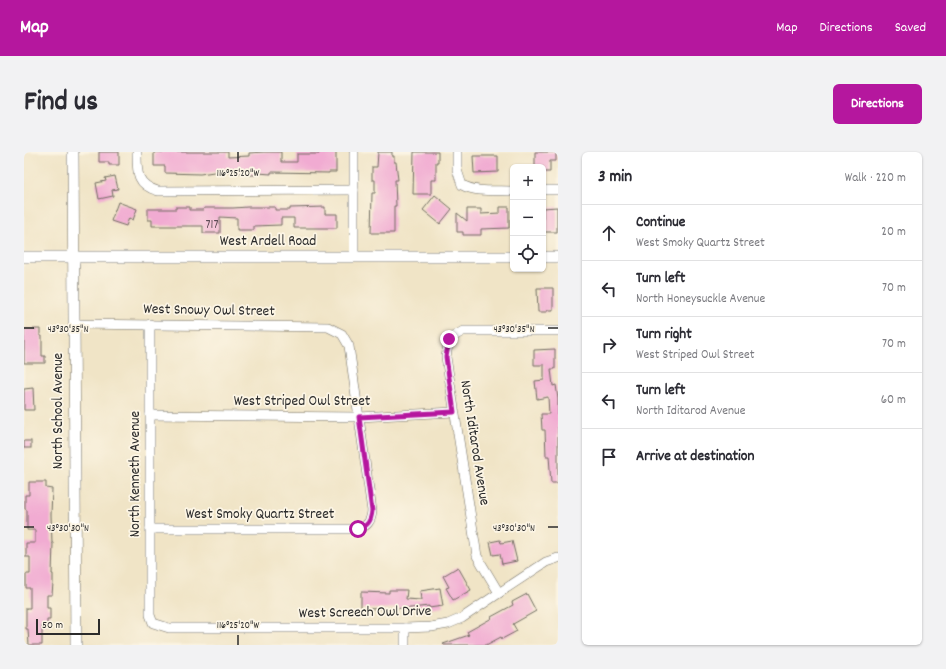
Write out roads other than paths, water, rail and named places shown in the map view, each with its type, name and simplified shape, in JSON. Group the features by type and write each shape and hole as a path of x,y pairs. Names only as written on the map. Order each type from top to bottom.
{"street":[{"name":"North School Avenue","path":"73,152 76,645"},
{"path":"137,152 137,170 139,178 143,184 150,189 158,191 354,190"},
{"path":"354,152 354,257"},
{"path":"457,152 457,170 462,184 468,188 477,190 510,190"},
{"path":"546,190 558,190"},
{"name":"West Ardell Road","path":"24,258 510,257"},
{"path":"546,257 558,257"},
{"name":"West Snowy Owl Street","path":"74,324 328,327 342,334 349,346 359,417"},
{"name":"North Kenneth Avenue","path":"150,324 150,615 153,623"},
{"name":"North Iditarod Avenue","path":"499,593 477,556 446,357 449,339 463,331 558,331"},
{"name":"West Striped Owl Street","path":"150,415 359,417 454,412"},
{"name":"West Smoky Quartz Street","path":"150,529 358,529 369,523 372,518 359,417"},
{"name":"West Screech Owl Drive","path":"153,623 169,628 431,627 448,624 462,618 546,562 558,558"},
{"path":"405,628 405,645"}]}
